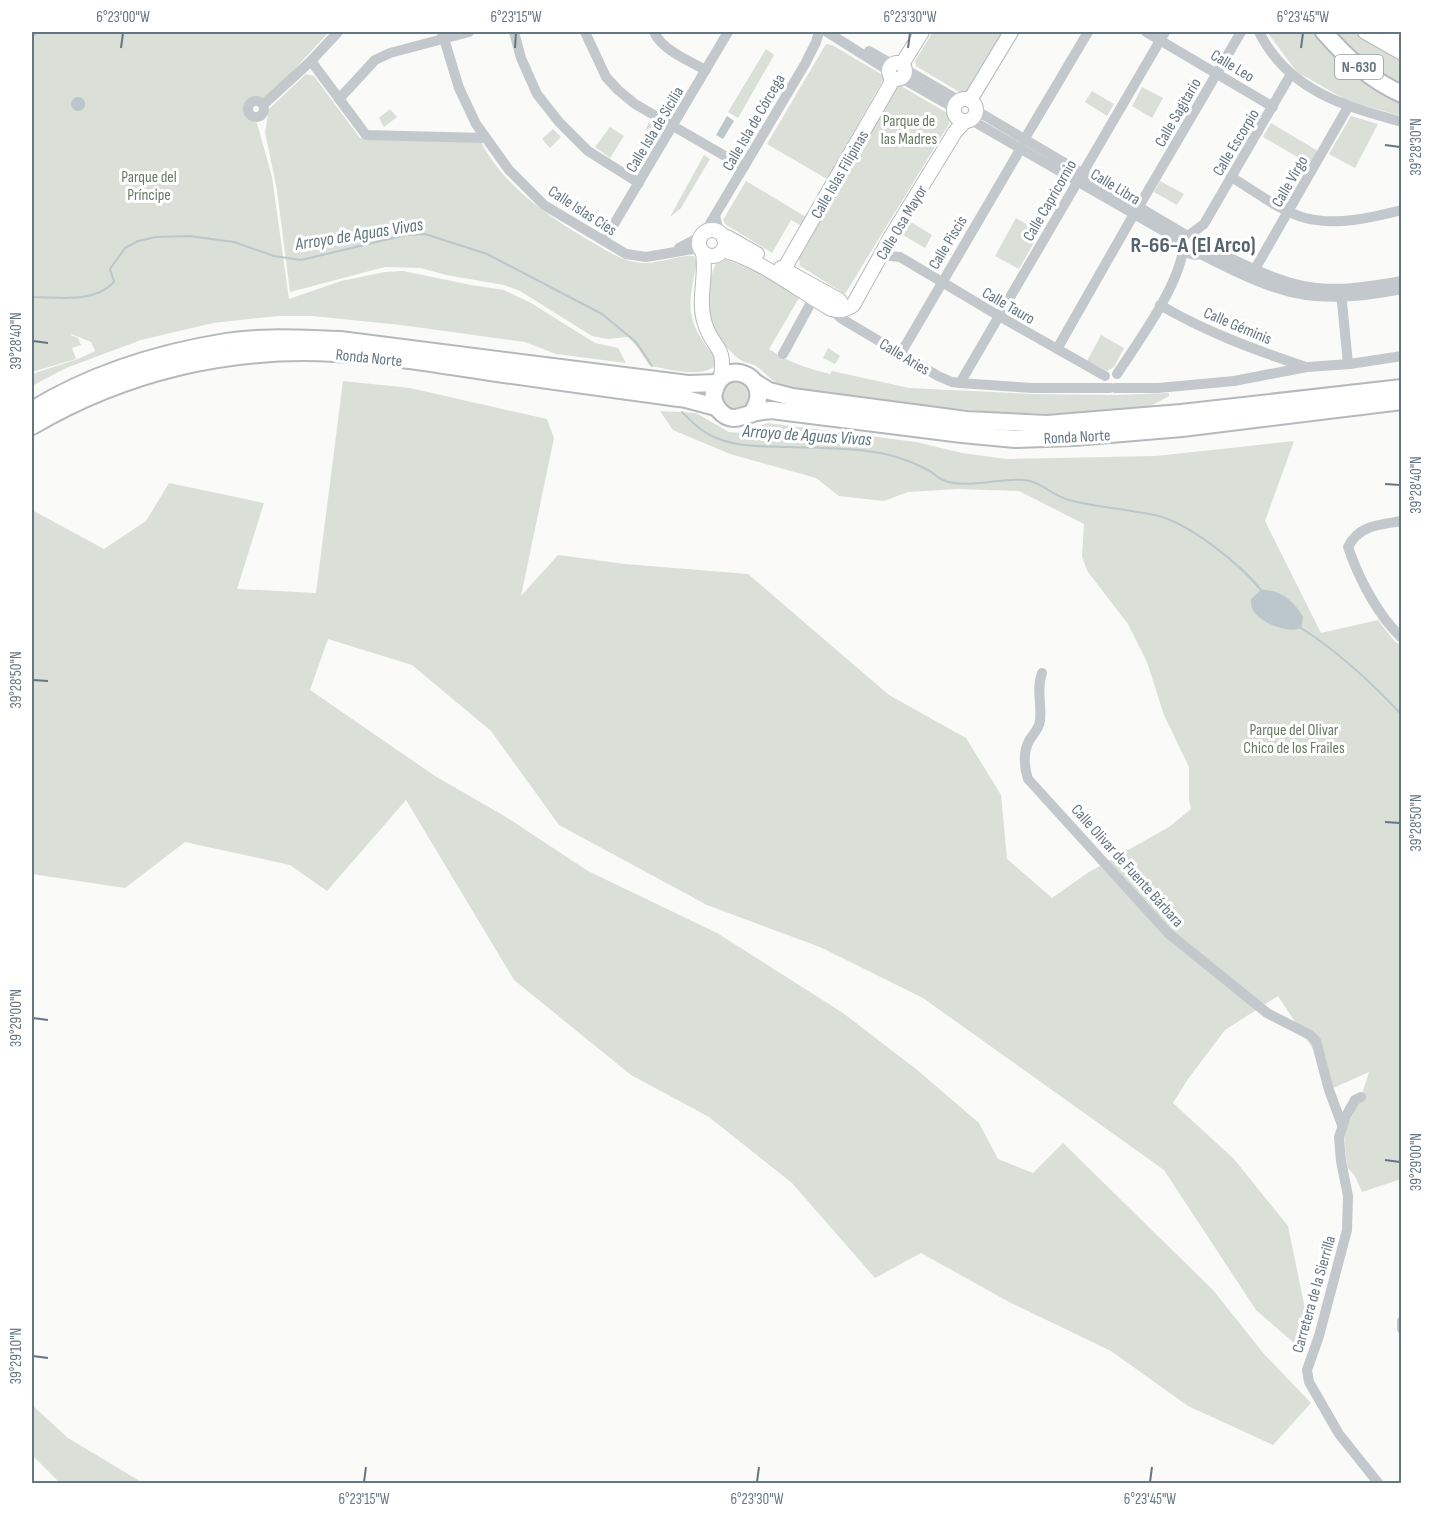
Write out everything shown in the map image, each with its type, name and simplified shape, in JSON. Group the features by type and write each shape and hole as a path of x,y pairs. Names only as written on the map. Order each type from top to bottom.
{"highway":[{"name":"N-630","path":"1324,32 1366,73 1401,94"},
{"name":"Ronda Norte","path":"32,410 81,383 150,358 227,342 284,338 340,340 688,384 719,380 732,373 751,379 769,391 792,397 966,420 1020,424 1072,423 1181,413 1401,388"},
{"name":"Ronda Norte","path":"32,426 87,396 157,372 226,357 299,352 337,353 413,361 686,399 716,407 723,414 732,418 742,418 752,413 771,410 1015,439 1074,438 1182,428 1401,401"},
{"path":"751,379 759,395 758,404 752,413"},
{"path":"716,407 713,394 719,380"}],"main road":[{"name":"Calle Islas Filipinas","path":"782,274 897,71 922,32"},
{"name":"Calle Osa Mayor","path":"837,309 853,305 1011,32"},
{"path":"1365,32 1401,53"},
{"path":"1390,32 1401,38"},
{"name":"Calle Aries","path":"711,243 727,237 813,298 837,309 842,304 835,298 782,274"},
{"path":"711,243 701,288 701,306 705,327 722,355 719,380"},
{"path":"716,344 751,379"}],"street":[{"path":"263,105 311,61 338,32"},
{"path":"339,99 375,60 443,35 469,32"},
{"path":"514,32 521,58 537,94 560,122 588,152 639,183"},
{"path":"585,32 606,77 618,90 635,104 744,167"},
{"path":"654,32 656,37 677,55 706,70"},
{"name":"Calle Isla de Sicilia","path":"604,241 728,32"},
{"name":"Calle Piscis","path":"901,353 1088,32"},
{"name":"Calle Leo","path":"1146,32 1162,36 1217,73 1274,107"},
{"name":"Calle Sagitario","path":"1057,350 1241,32"},
{"path":"1259,32 1274,55 1291,74 1308,87 1348,107 1401,122"},
{"name":"Calle Libra","path":"833,33 1136,211 1174,237 1186,241"},
{"name":"Calle Isla de Córcega","path":"711,243 715,216 818,37 833,33"},
{"name":"Calle Islas Cíes","path":"443,35 459,87 476,124 509,170 544,205 626,254 646,257 711,243"},
{"name":"Calle Capricornio","path":"960,383 1162,36"},
{"path":"311,61 366,135 485,138"},
{"name":"Calle Escorpio","path":"1186,241 1204,224 1274,107 1291,74"},
{"name":"Calle Virgo","path":"1255,269 1348,107"},
{"path":"471,137 476,124"},
{"path":"1231,177 1289,212 1305,218 1335,221 1359,220 1401,210"},
{"name":"Calle Escorpio","path":"1201,249 1204,224"},
{"path":"1117,374 1160,305 1181,264 1186,241 1198,234 1201,249"},
{"name":"Calle Tauro","path":"890,239 900,257"},
{"path":"1186,241 1277,289 1300,294 1401,289"},
{"path":"1201,249 1301,285 1341,293 1401,281"},
{"path":"1181,264 1201,249"},
{"name":"Calle Tauro","path":"881,255 900,257 1105,376"},
{"path":"1341,293 1347,364"},
{"path":"783,354 813,298"},
{"name":"Calle Géminis","path":"1160,305 1218,335 1259,352 1307,367"},
{"name":"Calle Aries","path":"837,309 842,318 938,376 960,383 1032,388 1158,388 1234,381 1307,367 1401,357"},
{"path":"1110,373 1117,374 1120,383 1112,388 1105,384 1105,376 1110,373"},
{"path":"1401,521 1368,528 1354,536 1348,547 1355,567 1389,626 1401,638"},
{"name":"Calle Olivar de Fuente Bárbara","path":"1042,673 1039,686 1040,724 1025,752 1025,771 1028,778 1168,933 1268,1013 1311,1035 1316,1041 1342,1125"},
{"name":"Carretera de la Sierrilla","path":"1361,1097 1355,1100 1342,1125 1339,1137 1348,1196 1347,1230 1319,1336 1307,1370 1309,1382 1339,1434 1379,1484"},
{"path":"1401,1321 1401,1329"}],"green space":[{"name":"Parque del Príncipe","path":"32,32 329,32 268,98 251,99 244,107 246,118 257,123 272,177 289,299 341,281 385,272 403,271 504,290 531,303 595,343 618,348 626,363 556,354 525,342 401,325 312,316 277,316 213,323 141,340 66,368 32,386 32,374 78,359 95,351 91,342 71,334 78,338 81,345 72,348 76,359 32,372"},
{"name":"Parque de las Madres","path":"933,32 1004,32 969,92 961,93 916,66 915,61"},
{"path":"1267,32 1314,32 1353,73 1376,89 1401,102 1401,116 1348,101 1297,72"},
{"path":"1331,32 1355,32 1401,57 1401,88 1370,70"},
{"path":"826,44 832,45 884,78 827,179 767,144"},
{"path":"766,49 774,55 738,118 728,112"},
{"path":"306,74 314,76 360,138 480,140 500,171 527,198 558,221 611,253 629,261 643,263 694,256 697,262 691,312 698,333 715,357 714,367 691,372 650,366 628,337 608,339 592,336 520,291 504,285 446,275 421,268 385,267 290,292 277,190 265,132 269,109"},
{"name":"Parque de las Madres","path":"901,86 949,114 949,124 845,294 800,266 799,258 895,89"},
{"path":"1142,87 1163,98 1152,118 1132,106"},
{"path":"1092,91 1114,104 1107,116 1085,102"},
{"path":"390,109 397,117 384,127 379,118"},
{"path":"1351,116 1378,124 1355,168 1329,154"},
{"path":"650,121 660,130 649,151 637,144 640,143"},
{"path":"1271,123 1318,151 1311,165 1263,137"},
{"path":"610,127 624,136 610,158 595,147"},
{"path":"553,129 561,137 550,148 542,139"},
{"path":"704,155 710,159 681,208 670,217"},
{"path":"746,181 806,217 802,226 791,220 772,253 725,224 723,220"},
{"path":"1160,181 1184,194 1177,205 1154,192"},
{"path":"1016,218 1040,232 1019,269 995,256"},
{"path":"909,221 932,235 925,248 901,234"},
{"path":"725,259 760,273 799,298 769,349 814,370 830,374 832,371 909,388 1031,394 1169,393 1169,396 1149,407 1048,414 935,407 782,386 756,366 739,359 728,349 713,327 708,291 716,263"},
{"path":"1101,335 1124,348 1114,367 1107,371 1087,361"},
{"path":"828,348 840,356 835,364 823,358"},
{"path":"736,380 747,384 751,395 747,406 736,410 725,406 721,395 725,384"},
{"name":"Parque del Olivar Chico de los Frailes","path":"343,381 410,388 547,419 554,438 521,596 558,555 625,564 748,574 889,695 966,738 1001,795 1007,859 1052,898 1089,872 1169,827 1191,809 1189,767 1164,715 1147,662 1128,624 1088,572 1082,557 1084,524 1019,491 959,489 908,492 884,501 839,496 816,478 730,454 673,430 660,411 696,413 729,432 742,433 768,423 916,442 962,453 1007,459 1156,456 1294,441 1265,521 1321,633 1378,620 1395,642 1401,644 1401,1179 1362,1192 1355,1176 1347,1167 1344,1133 1361,1097 1369,1072 1329,1090 1321,1061 1278,996 1225,1030 1173,1103 1234,1159 1288,1226 1310,1333 1302,1350 1256,1310 1164,1170 923,998 820,947 707,905 559,825 491,731 412,665 328,639 310,690 435,776 506,817 588,871 717,933 843,1013 916,1069 979,1123 998,1159 1033,1173 1063,1143 1213,1290 1264,1354 1311,1403 1273,1445 1188,1406 1111,1351 1009,1302 921,1253 875,1278 792,1183 709,1117 631,1075 514,980 406,800 327,891 290,865 185,842 125,888 32,874 32,510 104,549 146,521 169,483 264,503 237,589 316,593"},
{"path":"32,1405 68,1438 143,1483 60,1483 32,1455"}],"shaded area":[{"path":"78,97 83,99 85,104 83,109 78,111 73,109 71,104 73,99"},
{"path":"727,116 734,121 723,139 716,135"},
{"path":"1261,590 1280,594 1291,601 1303,617 1301,628 1283,629 1259,617 1253,610 1251,599"}],"waterway":[{"path":"32,37 37,32"},
{"name":"Arroyo de Aguas Vivas","path":"32,297 75,298 96,294 114,282 110,269 125,248 138,241 156,237 189,236 234,242 274,256 301,260 406,235 425,234 487,254 602,314 636,342 652,366"},
{"name":"Arroyo de Aguas Vivas","path":"682,412 702,431 729,442 759,446 875,452 913,463 952,483 973,484 1024,480 1036,483 1069,500 1159,516 1185,528 1214,547 1241,569 1261,590"},
{"name":"Arroyo de Aguas Vivas","path":"1301,628 1354,668 1402,715"}],"district":[{"name":"R-66-A (El Arco)","path":"1193,244"}]}
